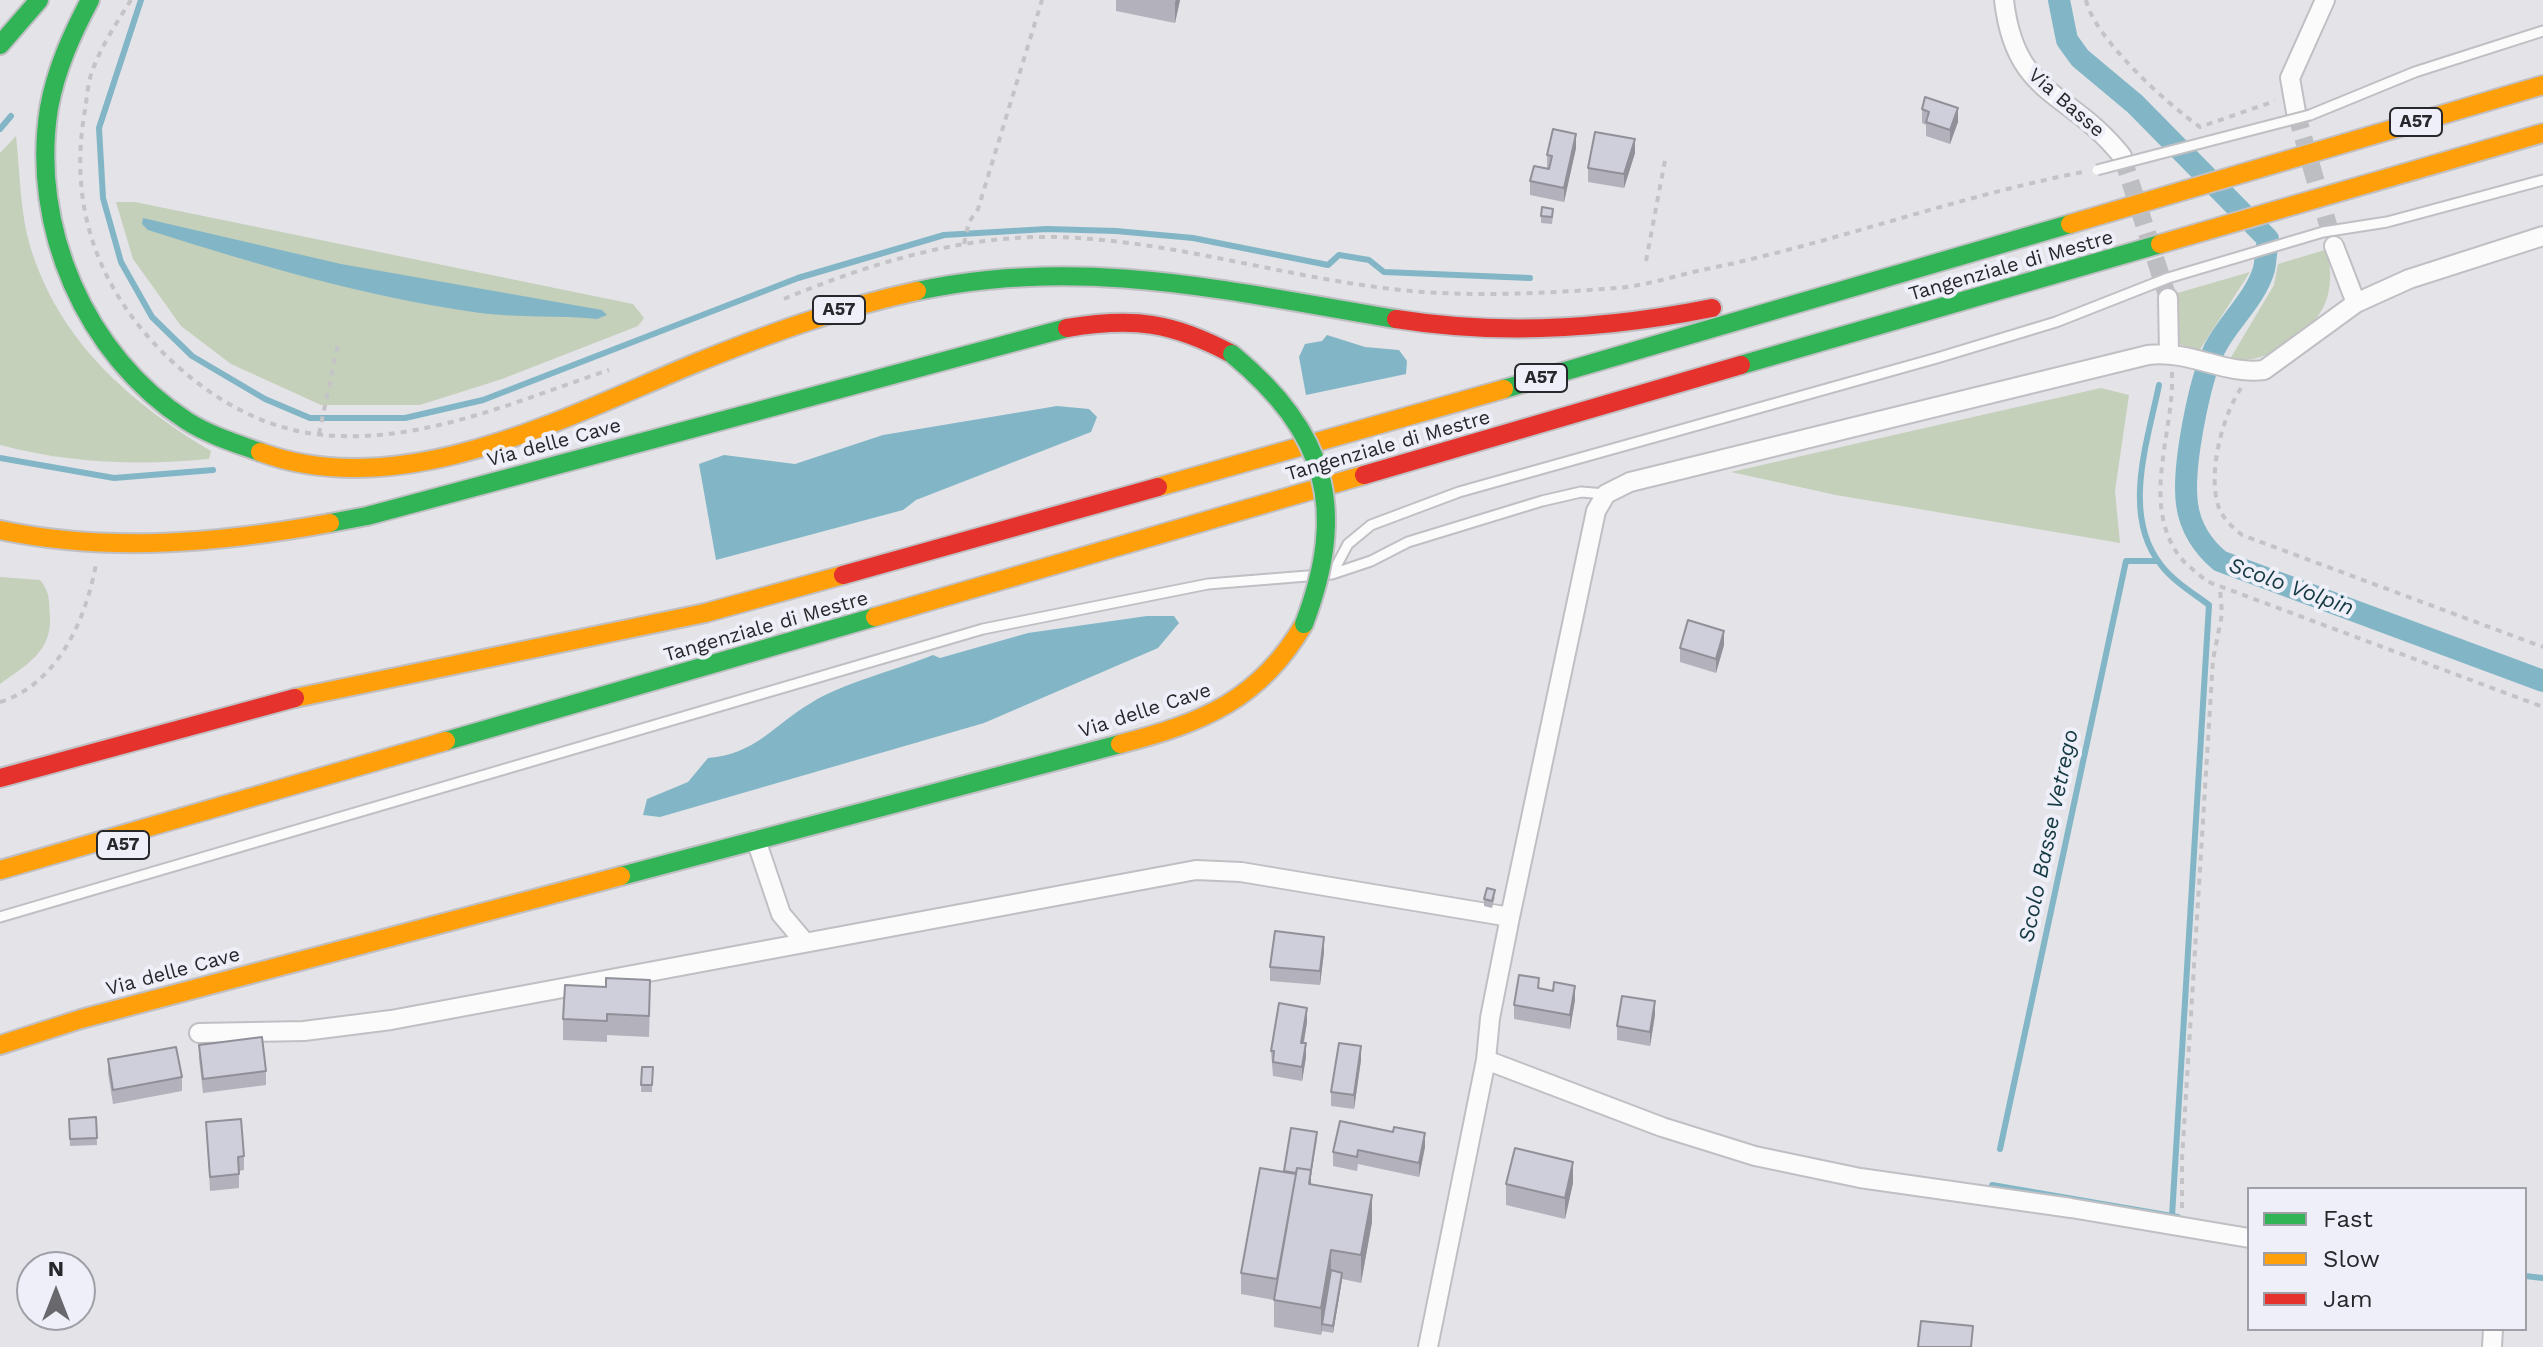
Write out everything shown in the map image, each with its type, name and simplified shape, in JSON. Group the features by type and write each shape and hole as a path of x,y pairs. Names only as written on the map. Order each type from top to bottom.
{"main road":[{"path":"0,45 39,0"},
{"name":"A57","path":"90,0 70,32 46,122 47,196 54,243 65,272 108,347 176,414 234,446 309,467 361,470 405,467 509,440 755,340 892,294 956,282 1053,274 1141,277 1216,285 1416,322 1565,328 1676,316 1992,245"},
{"name":"Tangenziale di Mestre","path":"1992,245 2543,85"},
{"name":"Tangenziale di Mestre","path":"245,800 2543,133"},
{"name":"A57","path":"0,778 331,689 705,613 1416,415 1992,245"},
{"name":"Via delle Cave","path":"0,530 138,544 223,540 367,516 916,367 1082,325 1123,322 1175,327 1232,354 1267,382 1288,406 1306,434 1322,475 1328,519 1325,562 1304,624 1289,653 1256,688 1227,708 1171,731 81,1019 0,1045"},
{"name":"A57","path":"0,870 245,800"},
{"name":"A57","path":"0,886 55,870 245,800"}],"street":[{"name":"Via Basse","path":"2004,0 2010,38 2031,76 2092,124 2122,156"},
{"path":"2300,107 2290,78 2325,0"},
{"path":"1428,1347 1486,1060 1490,1018 1510,917 1596,511 1606,494 1630,482 2177,354 2242,371 2264,370 2283,360 2356,303 2409,279 2543,236"},
{"path":"2328,239 2356,303"},
{"path":"2168,298 2177,354"},
{"path":"756,840 781,914 803,940"},
{"path":"199,1033 304,1031 391,1020 803,940 1196,870 1241,872 1510,917"},
{"path":"1486,1060 1662,1127 1755,1156 1860,1178 2247,1238"}],"lane":[{"path":"2097,170 2543,31"},
{"path":"1332,574 1348,544 1371,525 1459,492 1952,354 2056,322 2168,278 2328,239 2543,180"},
{"path":"0,917 983,629 1208,584 1332,574 1371,561 1408,542 1542,501 1581,492 1606,494"}],"path":[{"path":"963,241 969,222 978,209 1042,0"},
{"path":"2086,0 2095,26 2119,53 2200,127 2300,107"},
{"path":"1646,261 1666,155"},
{"path":"319,434 338,344"},
{"path":"2177,354 2173,405 2160,485 2164,521 2179,556 2220,589 2543,707"},
{"path":"2242,371 2226,422 2215,485 2219,507 2229,525 2242,535 2543,647"},
{"path":"0,702 35,686 74,632 92,584 98,542"},
{"path":"2185,1228 2182,1159 2213,660 2222,614 2220,589"}],"green space":[{"path":"16,136 22,205 30,246 59,311 78,340 125,390 211,451 209,459 104,461 51,456 0,445 0,153"},
{"path":"116,202 135,202 633,304 644,318 638,326 502,379 420,405 321,405 231,364 181,326 133,259"},
{"path":"2328,249 2329,292 2313,323 2273,352 2259,358 2230,359 2274,285 2278,264"},
{"path":"2250,272 2199,351 2179,344 2174,294"},
{"path":"2101,388 2129,395 2115,491 2120,543 1836,495 1731,472"},
{"path":"0,577 40,580 47,592 50,616 47,639 42,648 28,664 0,684"}],"water":[{"path":"143,218 341,264 602,310 607,315 597,319 495,315 396,298 271,267 148,230 142,224"},
{"path":"1327,335 1365,347 1399,350 1407,361 1406,374 1306,395 1299,357 1305,344 1322,341"},
{"path":"1057,406 1089,409 1097,417 1091,432 916,500 903,510 716,560 699,464 724,455 795,464 883,435"},
{"path":"1147,616 1174,616 1179,623 1158,648 984,723 660,817 643,815 647,799 688,782 708,758 751,745 811,703 854,683 933,655 940,658 1028,633"}],"building":[{"path":"1925,97 1958,108 1950,130 1926,122 1929,112 1922,109"},
{"path":"1553,129 1576,134 1564,188 1530,181 1534,166 1549,169 1552,156 1547,155"},
{"path":"1595,132 1635,139 1624,174 1588,168"},
{"path":"1542,207 1553,209 1552,217 1541,216"},
{"path":"1688,620 1724,631 1716,659 1680,648"},
{"path":"1487,888 1495,890 1492,901 1484,899"},
{"path":"1275,931 1324,937 1320,971 1270,967"},
{"path":"1519,975 1539,978 1538,988 1553,991 1554,982 1575,986 1570,1015 1514,1005"},
{"path":"606,978 650,980 649,1016 607,1014 607,1021 563,1019 565,985 606,987"},
{"path":"1622,996 1655,1001 1650,1032 1617,1026"},
{"path":"1279,1003 1307,1008 1301,1043 1306,1043 1302,1067 1273,1062 1274,1051 1271,1051"},
{"path":"262,1037 266,1071 203,1079 199,1045"},
{"path":"1339,1043 1361,1046 1354,1095 1331,1092"},
{"path":"176,1047 182,1077 113,1090 108,1059"},
{"path":"642,1067 653,1067 652,1085 641,1085"},
{"path":"96,1117 97,1138 70,1139 69,1119"},
{"path":"241,1119 244,1156 238,1157 239,1174 210,1177 206,1122"},
{"path":"1340,1121 1393,1132 1394,1127 1425,1133 1419,1163 1358,1150 1357,1157 1333,1152"},
{"path":"1291,1128 1317,1132 1311,1170 1297,1168 1296,1173 1284,1171"},
{"path":"1515,1148 1573,1162 1565,1198 1506,1184"},
{"path":"1260,1168 1296,1174 1277,1279 1241,1273"},
{"path":"1297,1168 1311,1170 1309,1184 1372,1195 1361,1255 1331,1250 1321,1308 1274,1300"},
{"path":"1331,1270 1342,1273 1333,1326 1322,1324"},
{"path":"1921,1321 1973,1326 1971,1347 1918,1347"}],"waterway":[{"path":"141,0 99,128 103,198 121,262 152,317 192,356 265,399 310,418 405,418 483,400 798,278 944,235 1047,229 1116,231 1193,238 1328,265 1339,255 1369,260 1384,272 1530,278"},
{"name":"Scolo Volpin","path":"2059,0 2067,40 2080,58 2135,104 2268,239 2260,280 2215,348 2198,402 2189,448 2186,488 2191,521 2203,543 2220,561 2543,681"},
{"path":"0,129 11,116"},
{"path":"2159,385 2141,477 2142,524 2149,545 2161,565 2177,582 2209,605 2172,1216"},
{"path":"0,458 114,478 213,470"},
{"name":"Scolo Basse Vetrego","path":"2000,1149 2126,561 2158,561"},
{"name":"Scolo Basse Vetrego","path":"1992,1185 2178,1217"},
{"name":"Scolo Basse Vetrego","path":"2527,1276 2543,1278"}],"tunnel":[{"path":"2296,112 2334,246"},
{"path":"2122,156 2168,298"}],"traffic: fast":[{"path":"0,45 39,0"},
{"path":"90,0 60,66 49,108 45,153 48,198 57,242 73,284 94,324 120,361 151,393 187,421 260,452"},
{"path":"1504,389 2070,224"},
{"path":"1741,365 2160,244"},
{"path":"917,291 1039,276 1098,277 1216,289 1396,319"},
{"path":"330,523 367,516 1067,328"},
{"path":"1232,354 1290,413 1308,444 1320,475 1326,508 1325,544 1304,624"},
{"path":"446,741 875,617"},
{"path":"621,876 1120,744"}],"traffic: slow":[{"path":"2070,224 2543,85"},
{"path":"2160,244 2543,133"},
{"path":"260,452 314,465 369,468 424,461 480,448 536,430 774,333 917,291"},
{"path":"1158,487 1504,389"},
{"path":"875,617 1364,475"},
{"path":"0,530 82,541 165,543 248,536 330,523"},
{"path":"295,698 705,613 843,575"},
{"path":"1120,744 1177,727 1226,705 1268,672 1304,624"},
{"path":"0,870 446,741"},
{"path":"0,1045 81,1019 621,876"}],"traffic: jam":[{"path":"1396,319 1475,327 1554,328 1633,321 1712,308"},
{"path":"1067,328 1113,323 1152,325 1190,335 1232,354"},
{"path":"1364,475 1741,365"},
{"path":"843,575 1158,487"},
{"path":"0,778 295,698"}]}
